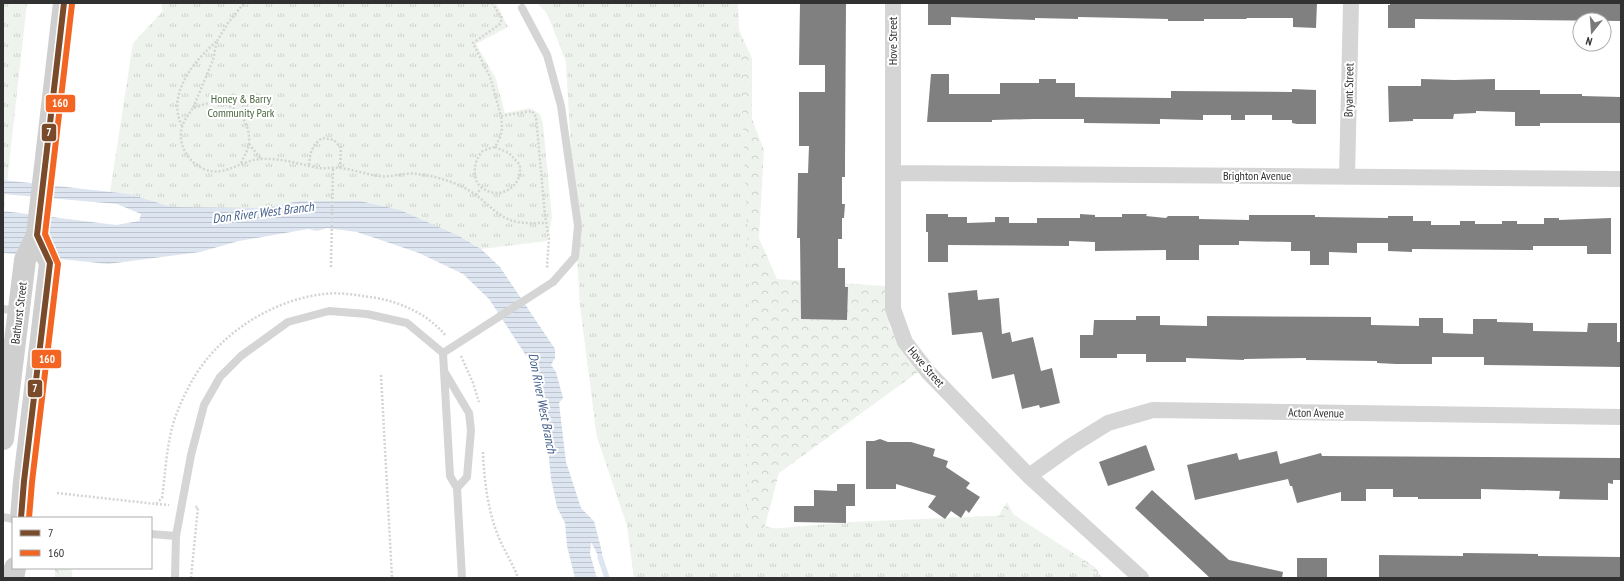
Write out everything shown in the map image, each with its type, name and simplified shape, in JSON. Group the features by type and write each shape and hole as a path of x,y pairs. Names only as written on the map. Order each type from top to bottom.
{"main road":[{"path":"37,235 42,180 64,3"},
{"name":"Bathurst Street","path":"3,439 11,310 25,260 37,235"},
{"name":"Bathurst Street","path":"21,517 50,263 37,235"}],"street":[{"name":"Hove Street","path":"893,3 893,309 905,342 928,372 1029,476 1141,578"},
{"name":"Bryant Street","path":"1347,177 1351,3"},
{"name":"Brighton Avenue","path":"893,173 1621,179"},
{"name":"Acton Avenue","path":"1029,476 1071,446 1108,423 1153,410 1621,417"}],"lane":[{"path":"443,353 553,282 575,257 578,226 561,106 547,55 522,8"},
{"path":"175,578 176,536 191,455 204,405 220,377 241,356 288,322 329,311 367,314 407,323 443,353 450,476 457,488 462,578"},
{"path":"444,371 469,413 471,430 467,477 457,488"},
{"path":"152,534 176,536"}],"path":[{"path":"182,126 178,118 178,100 183,82 189,71 203,53 217,41 228,23 244,3"},
{"path":"492,3 502,18 500,24 473,43 490,77 502,116 503,129 495,147 483,152 478,157 475,174 478,184 482,188 499,193 507,192 514,186 520,177 520,165 509,153 495,147"},
{"path":"217,41 213,60 193,108 182,126 181,138 184,150 197,165 204,169 214,172 234,168 242,163 260,159 288,160 320,168 340,168 380,176 407,173 426,175 454,184 476,195 500,215 512,221 546,223"},
{"path":"193,108 211,103 222,103 232,108 244,118 250,130 249,144 242,163"},
{"path":"502,116 532,111 536,118 546,223 549,239 547,266 550,271"},
{"path":"309,166 310,154 315,144 322,138 334,140 341,148 340,168"},
{"path":"249,144 260,159"},
{"path":"331,267 333,168"},
{"path":"476,195 482,188"},
{"path":"57,493 156,504 162,498 171,430 185,395 200,368 215,350 230,336 268,311 291,302 325,294 384,299 417,311 432,322 463,358 473,382 480,408"},
{"path":"380,375 392,578"},
{"path":"483,445 486,489 498,537 518,578"}],"green space":[{"path":"3,3 27,3 3,219"},
{"name":"Honey & Barry Community Park","path":"161,3 496,3 508,27 476,44 496,79 505,113 530,108 540,114 543,124 552,218 547,241 481,249 459,236 300,201 262,208 172,207 129,194 110,192 133,43 163,11"},
{"path":"537,3 730,11 752,58 752,119 764,150 759,238 777,279 885,286 890,328 918,372 779,473 765,526 846,547 996,520 1007,502 1014,515 1095,567 1102,578 634,578 627,525 597,437 580,305 566,61 547,13"},
{"path":"537,3 738,3 749,277 747,531 851,522 1014,515 1104,578 634,578 627,525 597,437 580,305 566,61 547,13"},
{"path":"55,569 71,569 73,578 55,578"}],"water":[{"name":"Don River West Branch","path":"3,180 129,194 172,207 262,208 300,201 360,201 400,210 459,236 481,249 500,267 555,349 555,358 551,365 556,372 563,398 559,403 566,462 581,508 594,521 602,552 602,563 591,542 590,554 597,578 575,578 567,546 565,523 557,507 551,479 544,406 529,360 489,299 463,274 419,253 357,232 327,228 317,231 308,229 239,241 200,252 108,264 3,253 3,211 116,225 139,221 141,214 117,204 3,194"}],"building":[{"path":"800,3 846,3 845,177 842,177 842,204 845,204 844,218 842,218 842,239 838,239 838,268 845,268 845,287 848,287 847,320 801,319 800,238 797,238 798,173 808,173 809,146 799,146 799,92 825,92 825,65 799,65"},
{"path":"928,3 1317,3 1316,28 1293,27 1293,18 1168,21 1168,19 1078,17 1078,19 1035,18 1035,20 951,17 951,25 928,25"},
{"path":"1390,3 1621,3 1621,21 1612,21 1612,12 1572,12 1572,21 1415,19 1415,28 1388,28 1388,5 1390,5"},
{"path":"931,74 949,74 949,94 1000,94 1000,83 1039,83 1039,79 1056,79 1056,83 1075,83 1075,97 1171,98 1171,91 1292,92 1292,89 1316,90 1316,124 1297,124 1292,123 1292,120 1272,120 1272,115 1245,115 1245,120 1231,120 1231,115 1203,115 1203,120 1160,119 1160,124 1084,123 1084,119 992,120 992,122 927,122"},
{"path":"1421,79 1495,79 1495,90 1540,90 1540,94 1582,94 1582,96 1621,97 1621,123 1540,123 1540,126 1515,126 1515,112 1476,111 1476,113 1454,114 1453,119 1413,119 1413,121 1389,122 1388,86 1421,86"},
{"path":"926,214 948,214 948,217 967,217 967,223 995,222 995,217 1009,217 1009,223 1037,223 1037,218 1080,218 1080,214 1095,215 1095,217 1122,217 1122,214 1147,214 1146,216 1166,218 1168,216 1199,216 1199,219 1249,220 1249,215 1315,215 1315,217 1388,218 1388,216 1413,216 1413,221 1431,221 1431,225 1460,225 1460,221 1475,221 1475,224 1502,224 1502,221 1517,221 1517,224 1544,224 1544,218 1559,218 1559,220 1611,218 1611,254 1587,254 1587,246 1533,246 1533,250 1412,249 1412,252 1388,251 1388,243 1357,243 1357,253 1329,252 1329,265 1310,265 1310,251 1291,251 1291,242 1239,241 1239,245 1199,245 1199,260 1166,260 1166,250 1095,251 1095,242 1069,241 1069,246 948,245 948,262 928,262 928,232 926,232"},
{"path":"977,290 978,300 999,298 1002,334 1010,332 1012,342 1033,337 1041,371 1052,368 1060,403 1040,408 1039,405 1022,409 1014,374 992,379 982,332 952,335 948,293"},
{"path":"1136,316 1160,316 1160,325 1207,326 1207,316 1371,317 1371,325 1419,326 1419,318 1443,318 1443,333 1473,334 1473,319 1497,319 1497,322 1533,323 1533,331 1587,332 1588,323 1617,323 1617,342 1621,342 1621,367 1484,365 1484,357 1432,357 1432,364 1377,363 1377,361 1306,360 1306,358 1244,360 1186,358 1186,362 1146,362 1146,354 1117,354 1117,358 1080,358 1080,335 1093,335 1094,320 1136,320"},
{"path":"880,439 888,442 911,442 935,449 933,456 948,461 946,467 970,483 966,488 980,497 969,513 966,510 961,518 951,511 945,519 928,507 936,496 896,484 896,489 866,489 866,441"},
{"path":"1146,445 1155,470 1108,486 1099,462"},
{"path":"1277,451 1280,464 1321,453 1322,456 1621,458 1621,480 1613,480 1613,484 1608,483 1608,500 1559,499 1560,491 1481,489 1481,499 1418,499 1418,497 1393,497 1393,489 1366,489 1366,501 1341,501 1341,492 1297,503 1292,486 1290,486 1288,479 1195,500 1187,465 1237,453 1239,460"},
{"path":"837,484 855,484 855,506 846,506 846,523 794,522 794,506 814,506 814,490 837,491"},
{"path":"1152,490 1229,560 1283,572 1282,578 1210,578 1135,508"},
{"path":"1463,553 1621,557 1621,578 1379,578 1379,555 1463,556"},
{"path":"1297,558 1327,558 1327,578 1297,578"}],"waterway":[{"path":"600,557 607,578"}],"transit line":[{"name":"7","path":"21,517 50,263 37,235 64,3"},
{"name":"160","path":"29,517 58,264 45,234 72,4"}]}
